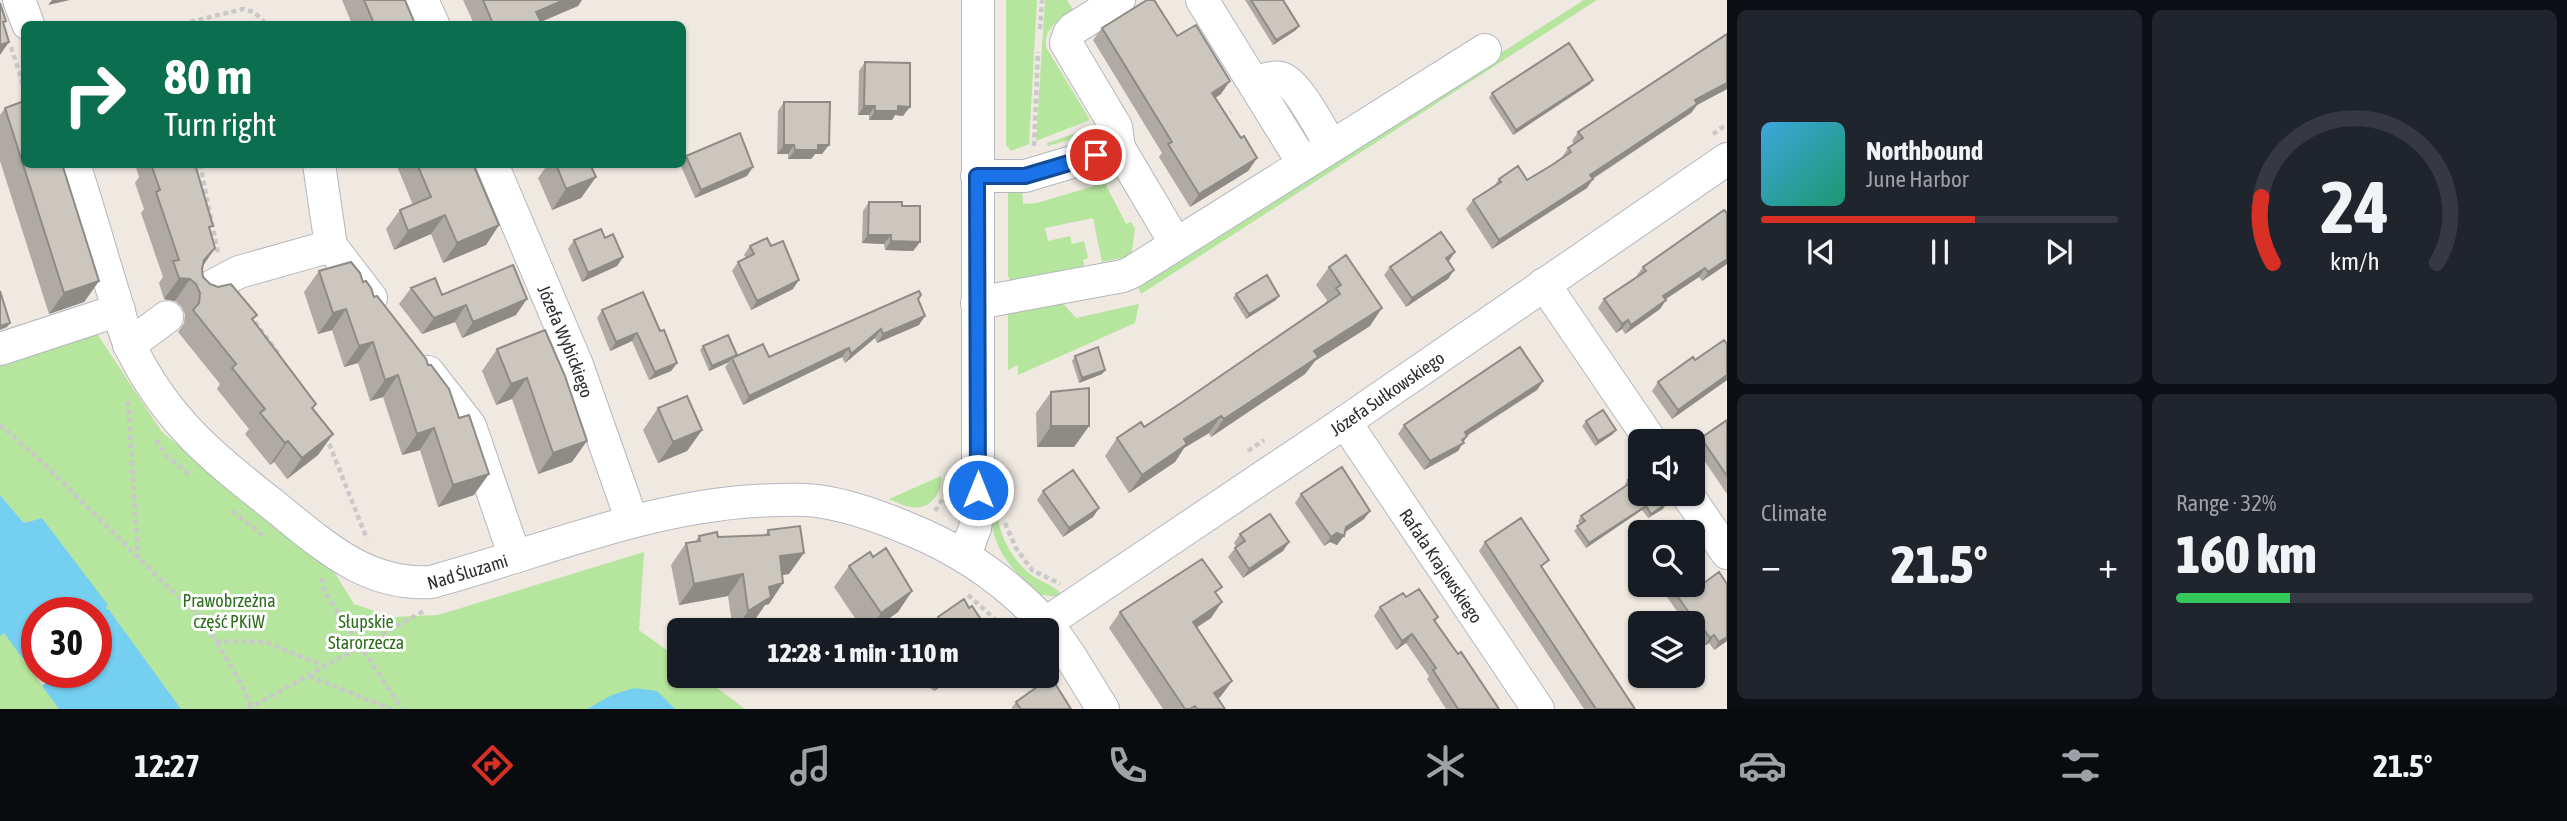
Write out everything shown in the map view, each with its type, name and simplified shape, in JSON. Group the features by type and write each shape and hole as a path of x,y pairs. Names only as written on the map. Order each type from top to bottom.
{"street":[{"path":"18,31 19,0"},
{"path":"422,0 432,21"},
{"path":"965,555 975,528 978,507 978,0"},
{"path":"1119,0 1073,29 1066,43 1116,127 1119,148 1176,244"},
{"path":"1202,0 1303,163"},
{"path":"977,303 1123,276 1485,50"},
{"path":"1255,85 1272,78 1287,80 1331,146"},
{"path":"977,176 1025,176 1119,148"},
{"name":"Józefa Sułkowskiego","path":"1054,618 1345,422 1727,159"},
{"name":"Nad Śluzami","path":"75,168 130,345 151,386 177,420 212,457 318,542 363,570 408,583 431,582 632,521 715,504 785,500 827,503 879,516 931,537 965,555 1010,588 1039,618"},
{"path":"320,168 331,246 386,318"},
{"name":"Józefa Wybickiego","path":"494,168 577,365 632,521"},
{"path":"214,285 239,272 331,246"},
{"path":"1544,284 1643,429"},
{"path":"0,349 119,310"},
{"path":"130,345 167,317"},
{"path":"411,350 470,426 515,557"},
{"name":"Rafała Krajewskiego","path":"1345,422 1538,709"},
{"path":"1694,506 1727,553"},
{"name":"Nad Śluzami","path":"1059,645 1103,709"}],"path":[{"path":"1042,0 1032,146 1045,142"},
{"path":"194,21 243,9 254,12 263,21"},
{"path":"18,31 21,60"},
{"path":"1213,123 1231,112"},
{"path":"200,168 214,285 283,361"},
{"path":"128,401 138,557"},
{"path":"0,425 37,457 195,611 243,687 250,708 426,609"},
{"path":"324,430 370,547"},
{"path":"1004,520 1016,548 1032,569 1058,581 1074,604"},
{"path":"322,578 324,591 402,709"},
{"path":"966,593 994,618"},
{"path":"216,641 265,642 324,667"},
{"path":"308,676 391,709"}],"green space":[{"path":"1006,0 1037,0 1029,144 1011,151 1006,145"},
{"path":"1045,0 1067,0 1074,11 1050,29 1046,47 1090,120 1036,141"},
{"path":"1584,0 1597,0 1141,294 1137,285"},
{"path":"1094,127 1097,133 1094,140 1087,145 1076,138 1048,146 1047,143"},
{"path":"1089,169 1105,169 1119,177 1106,185 1126,224 1131,222 1135,228 1132,252 1126,257 1102,262 1093,218 1045,228 1048,241 1070,236 1072,244 1084,241 1088,258 1083,260 1084,266 1010,280 1008,192 1022,186 1023,204 1037,203 1094,186"},
{"path":"1061,301 1076,318 1139,304 1135,323 1018,375 1018,365 1008,370 1008,313"},
{"name":"Prawobrzeżna część PKiW","path":"90,323 162,432 331,567 354,604 392,617 438,615 644,552 639,630 667,650 667,688 717,688 745,709 180,709 112,619 112,597 101,597 42,518 24,523 0,495 0,352"},
{"path":"941,476 938,494 924,506 908,506 889,499"},
{"path":"997,506 1003,537 1013,556 1027,572 1054,588 1063,597 1041,595 1021,578 1006,559 999,548 992,525 991,511"},
{"path":"0,627 21,656 21,688 44,688 59,709 0,709"}],"water":[{"path":"0,495 24,523 42,518 102,597 21,597 21,656 4,633 0,636"},
{"path":"112,614 181,709 59,709 43,688 112,688"},
{"path":"634,688 657,691 675,709 587,709 612,695"}],"building":[{"path":"364,0 405,0 414,21 373,21"},
{"path":"483,0 564,0 536,12 540,21 492,21"},
{"path":"1147,0 1154,0 1177,36 1196,25 1230,81 1212,93 1257,158 1199,194 1168,144 1172,142 1102,28"},
{"path":"1251,0 1283,0 1299,26 1276,40"},
{"path":"0,3 9,42 0,45"},
{"path":"1727,34 1727,83 1695,100 1697,104 1590,175 1593,179 1499,240 1473,200 1501,182 1499,179 1518,166 1527,180 1552,165 1571,152 1568,148 1583,138 1578,132"},
{"path":"1569,43 1593,80 1516,130 1492,93"},
{"path":"865,62 910,63 910,107 898,106 898,111 875,111 875,106 864,106"},
{"path":"21,102 21,158 5,108"},
{"path":"784,102 830,102 829,145 818,145 818,150 795,150 794,145 784,145"},
{"path":"740,133 753,167 701,190 686,156"},
{"path":"24,168 63,168 99,281 64,293"},
{"path":"152,168 196,168 213,226 209,227 215,248 204,260 203,277 218,287 231,284 257,315 252,319 316,404 312,408 333,434 302,458 288,441 285,443 260,413 265,409 232,368 236,364 193,310 199,303 200,293 190,279 179,278 173,261 179,260 156,192 160,190"},
{"path":"419,168 475,168 499,225 457,243 445,215 408,231 400,210 431,197"},
{"path":"558,168 592,168 596,177 566,189"},
{"path":"869,202 902,202 902,206 920,206 920,242 891,241 891,235 868,235"},
{"path":"1724,210 1727,213 1727,259 1708,272 1705,268 1663,296 1666,300 1631,325 1628,320 1622,324 1604,299 1646,271 1643,267"},
{"path":"601,229 605,238 613,234 623,257 588,273 574,240"},
{"path":"1441,232 1455,252 1446,258 1454,270 1412,298 1390,267"},
{"path":"767,238 771,246 783,241 799,280 757,301 738,262 754,254 750,246"},
{"path":"1346,255 1382,308 1314,351 1318,357 1224,419 1221,416 1184,439 1187,444 1142,475 1117,438 1141,422 1144,427 1340,294 1336,288 1341,285 1329,267"},
{"path":"351,262 363,282 366,281 371,288 374,297 377,296 449,389 459,418 469,415 489,474 453,485 434,428 417,434 398,375 385,380 373,342 359,346 346,309 333,313 319,271"},
{"path":"513,265 527,299 473,322 466,305 434,318 411,288 435,278 442,295"},
{"path":"1267,275 1279,296 1249,314 1236,294"},
{"path":"0,291 10,323 0,326"},
{"path":"919,291 921,295 918,299 925,316 883,334 881,329 851,354 849,348 749,396 732,358 763,344 769,357"},
{"path":"643,292 660,331 664,330 677,363 655,372 637,333 616,342 602,310"},
{"path":"545,330 565,376 587,441 553,453 527,378 511,384 497,349"},
{"path":"728,335 737,355 712,366 703,346"},
{"path":"1724,340 1727,344 1727,375 1678,410 1658,382 1693,357 1695,360"},
{"path":"1098,347 1105,370 1082,378 1075,356"},
{"path":"1520,347 1543,381 1465,432 1467,436 1462,440 1464,443 1430,461 1404,425"},
{"path":"1089,388 1089,426 1051,426 1051,392"},
{"path":"687,396 702,430 673,442 658,408"},
{"path":"1603,410 1616,430 1598,441 1586,421"},
{"path":"1727,420 1727,476 1705,444 1705,435"},
{"path":"1342,467 1370,511 1346,527 1344,536 1337,533 1331,537 1301,494"},
{"path":"1073,470 1099,508 1069,528 1043,491"},
{"path":"1628,484 1628,506 1646,506 1589,543 1577,526 1585,521 1581,516"},
{"path":"1646,506 1663,506 1651,514"},
{"path":"1270,514 1289,542 1249,569 1235,548 1245,541 1240,534"},
{"path":"1521,518 1549,560 1541,566 1635,709 1596,709 1485,542"},
{"path":"800,526 804,553 780,556 783,583 769,587 771,597 748,611 743,574 694,584 686,543 700,541 699,536 717,532 718,537 769,535 768,530"},
{"path":"886,548 912,591 881,613 849,566 870,552 873,557"},
{"path":"1202,559 1222,587 1215,592 1222,602 1193,622 1232,681 1214,693 1225,709 1197,709 1195,706 1185,709 1120,612"},
{"path":"1719,572 1727,584 1727,637 1719,642 1714,635 1710,638 1705,631 1705,611 1688,611 1678,597 1705,597 1705,582"},
{"path":"1419,589 1438,617 1434,620 1458,654 1461,652 1499,709 1458,709 1433,670 1436,668 1412,634 1402,641 1380,607 1403,593 1406,597"},
{"path":"964,599 980,618 939,618"},
{"path":"1036,688 1058,688 1071,709 1021,709 1016,702"}],"route":[{"path":"978,490 977,176 1025,176 1096,155"}],"park label":[{"name":"Słupskie Starorzecza","path":"366,631"}]}
